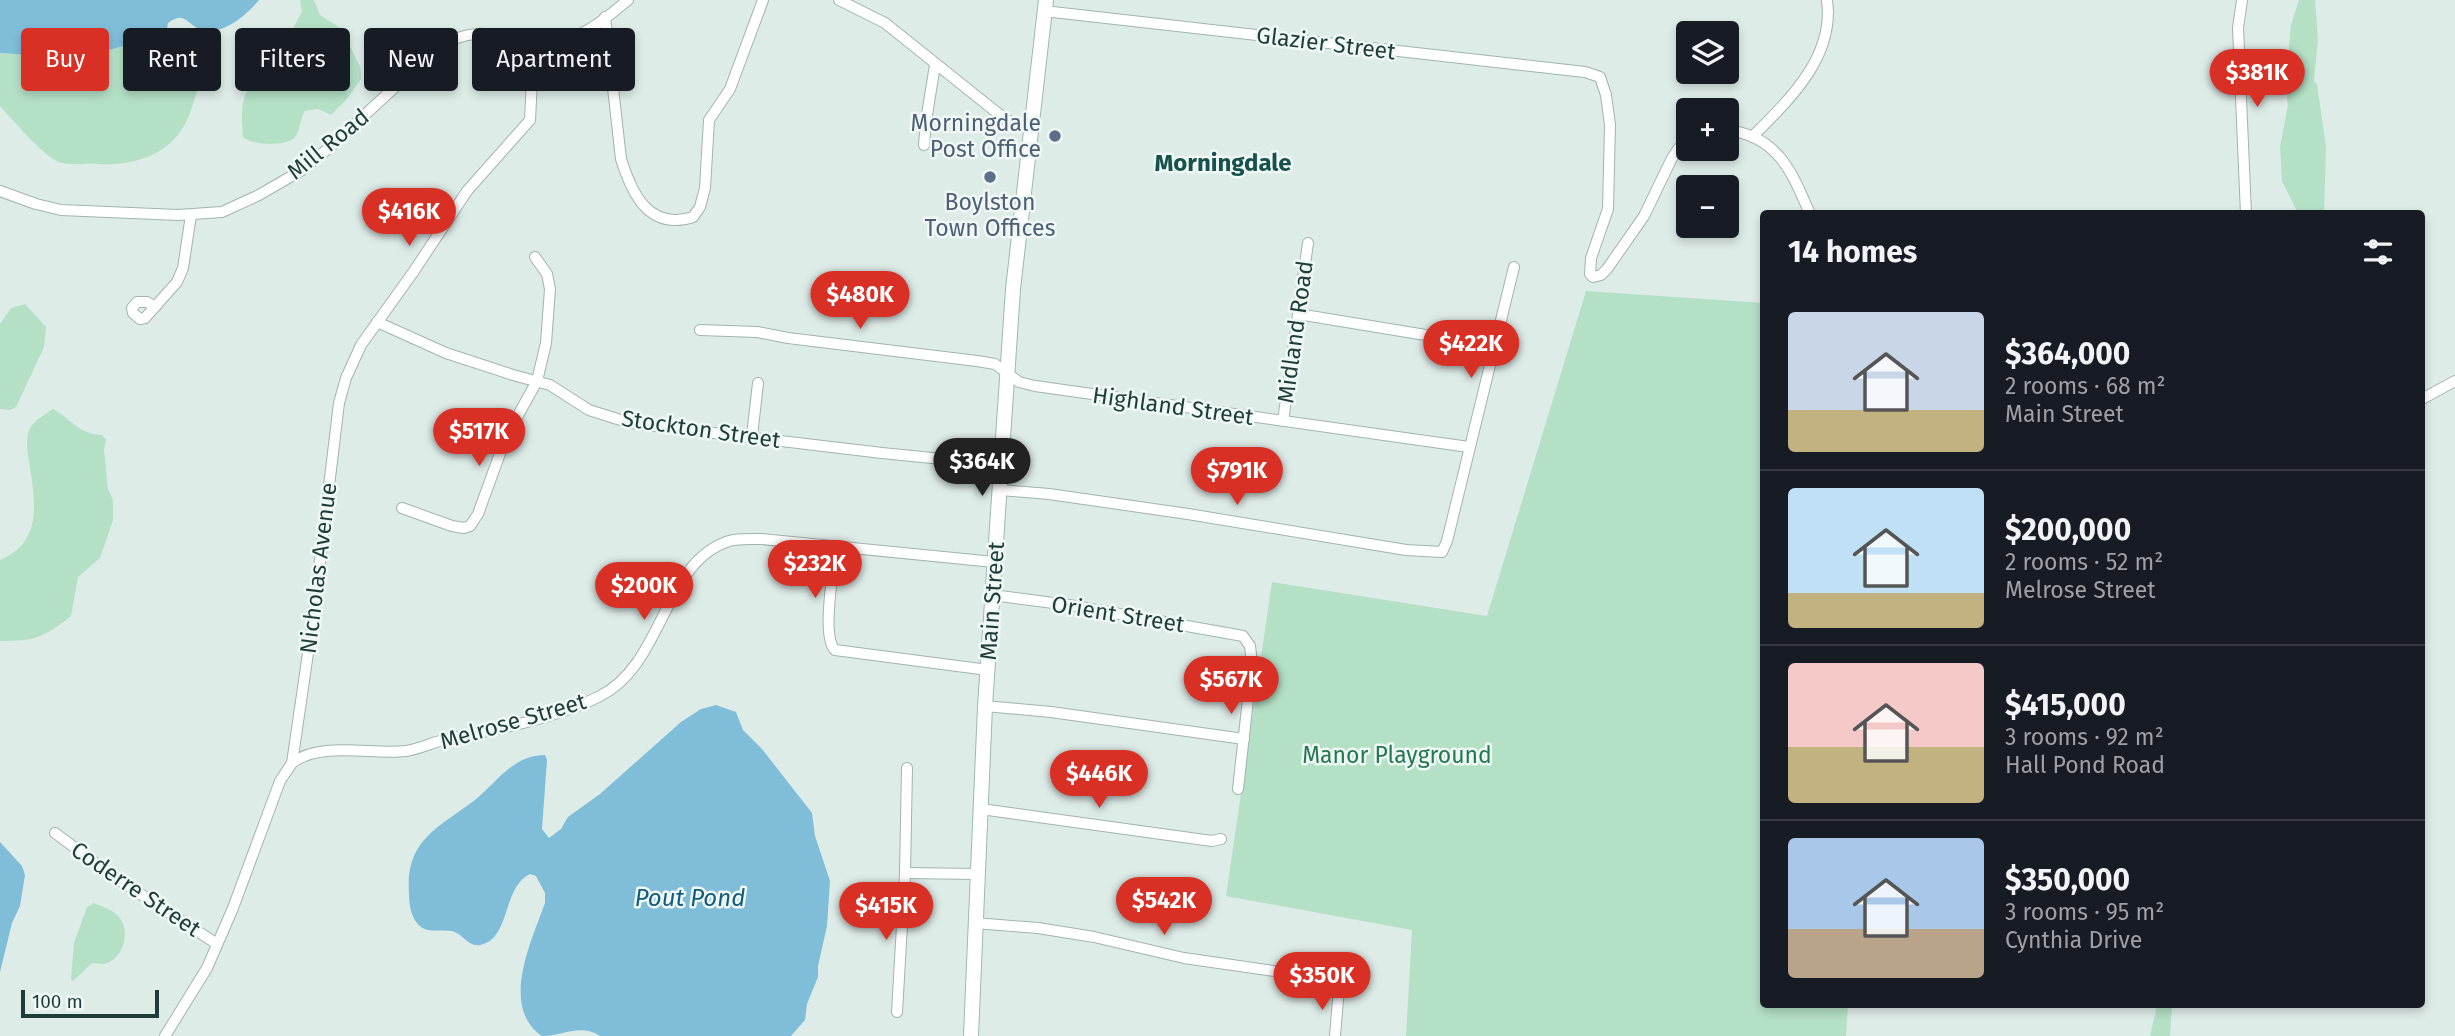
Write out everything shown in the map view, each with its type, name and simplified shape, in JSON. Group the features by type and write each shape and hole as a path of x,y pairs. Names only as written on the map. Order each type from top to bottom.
{"main road":[{"name":"Main Street","path":"971,1036 985,706 1007,372 1013,289 1045,5"}],"street":[{"name":"Mill Road","path":"587,28 628,0"},
{"path":"605,18 621,159 626,175 641,204 653,214 667,219 683,220 693,217 700,207 705,188 709,120 730,89 763,0"},
{"path":"839,0 885,23 1005,119 1031,130"},
{"path":"1752,137 1790,98 1818,56 1827,30 1827,0"},
{"path":"2242,0 2238,28 2246,210"},
{"name":"Glazier Street","path":"1045,5 1585,72 1600,77 1610,125 1608,200 1606,217 1591,258 1590,274 1593,277 1601,275 1607,269 1644,216 1676,154"},
{"name":"Mill Road","path":"0,191 61,210 191,215 222,212 238,206 302,170 451,39 472,35"},
{"path":"924,145 935,65"},
{"name":"Nicholas Avenue","path":"165,1036 207,968 233,908 280,781 292,763 311,632 338,403 351,364 361,345 467,191 530,120 531,91"},
{"path":"1739,133 1768,145 1782,158 1808,210"},
{"path":"155,307 177,282 183,268 191,215"},
{"name":"Midland Road","path":"1283,421 1308,243"},
{"path":"402,508 458,528 467,528 473,523 506,437 537,382 546,343 550,289 547,274 535,257"},
{"path":"1000,490 1049,494 1406,550 1438,552 1445,548 1514,267"},
{"path":"1298,314 1480,344 1493,350"},
{"name":"Stockton Street","path":"377,323 446,353 558,388 589,410 629,422 1002,465"},
{"name":"Highland Street","path":"700,330 757,332 976,361 995,364 1019,382 1035,386 1469,447"},
{"path":"2425,397 2455,381"},
{"path":"752,436 758,383"},
{"name":"Melrose Street","path":"292,763 304,755 319,752 409,750 572,708 602,695 636,666 683,578 692,567 716,547 738,539 994,562"},
{"path":"836,547 829,628 831,646 835,650 988,670"},
{"name":"Orient Street","path":"992,596 1069,605 1243,636 1250,646 1252,663 1244,740"},
{"path":"985,706 1051,712 1244,740 1238,789"},
{"path":"897,1012 905,873 907,768"},
{"path":"981,809 1212,841 1221,839"},
{"name":"Coderre Street","path":"55,833 125,884 217,944"},
{"path":"905,873 978,874"},
{"path":"975,923 1027,927 1094,937 1184,958 1329,979 1338,984 1335,1036"}],"green space":[{"path":"300,0 314,0 320,15 340,28 294,28 302,11"},
{"path":"2299,0 2315,0 2318,39 2314,81 2317,84 2326,147 2324,210 2296,210 2282,181 2280,147 2288,105 2285,87 2291,25"},
{"path":"123,46 123,91 197,91 187,120 177,135 158,152 135,161 110,164 59,162 36,145 0,106 0,53 21,55 21,91 109,91 109,50"},
{"path":"350,46 361,69 361,79 331,115 318,109 305,111 294,138 283,143 253,142 243,137 243,103 246,93 350,91"},
{"name":"Manor Playground","path":"1586,291 1760,303 1760,1008 1848,1008 1846,1036 1406,1036 1412,930 1226,896 1272,582 1487,616"},
{"path":"25,304 46,327 44,347 16,407 10,410 0,409 0,324 11,308"},
{"path":"53,409 82,429 102,435 106,439 104,450 108,489 113,500 113,520 100,558 78,577 71,616 38,637 0,641 0,560 23,544 33,522 34,496 27,449 29,430"},
{"path":"94,903 119,917 125,929 124,944 111,961 104,964 92,963 73,981 74,943 87,907"},
{"path":"2156,1008 2172,1008 2170,1036 2150,1036"}],"water":[{"path":"0,0 259,0 241,18 221,29 197,28 182,18 168,23 167,28 123,28 123,46 109,50 109,28 21,28 21,55 0,53"},
{"name":"Pout Pond","path":"716,705 736,712 743,730 762,749 812,813 815,836 830,881 827,926 818,977 807,1004 805,1020 791,1036 600,1036 579,1030 542,1036 529,1023 522,1008 521,991 527,954 545,903 545,893 536,876 530,874 521,881 497,933 490,941 476,945 452,931 424,929 415,920 409,902 409,875 418,848 437,828 475,800 515,764 534,756 545,755 547,760 542,829 549,838 561,829 568,817 600,794 681,722 701,709"},
{"path":"0,842 22,866 25,875 20,906 12,923 0,972"}],"place":[{"name":"Morningdale Post Office","path":"1055,136"},
{"name":"Boylston Town Offices","path":"990,177"}],"district":[{"name":"Morningdale","path":"1223,163"}]}
